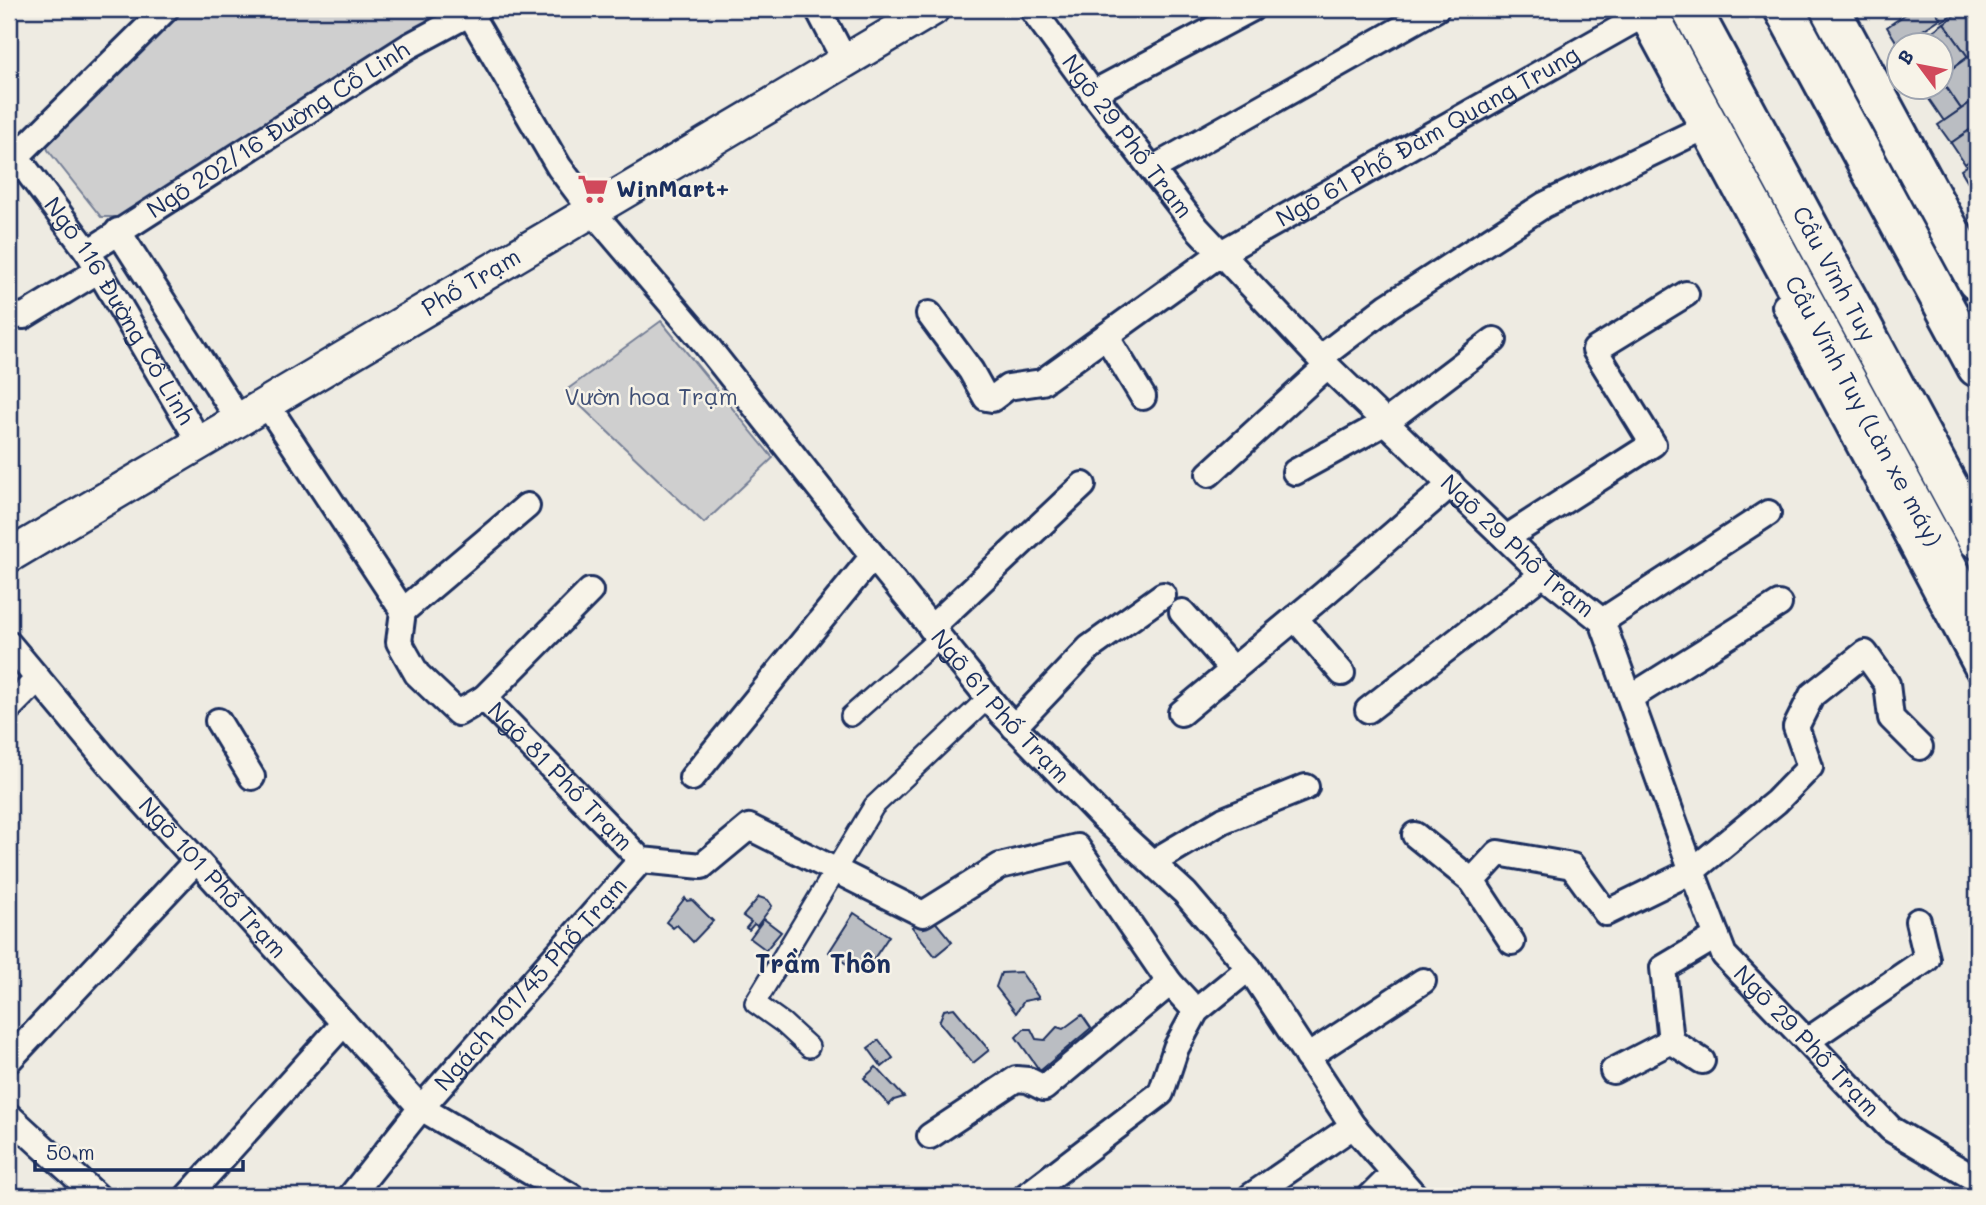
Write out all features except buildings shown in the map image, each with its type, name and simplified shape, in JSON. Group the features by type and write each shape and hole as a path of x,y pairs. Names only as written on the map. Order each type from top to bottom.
{"highway":[{"name":"Cầu Vĩnh Tuy","path":"1692,9 1977,539"},
{"path":"1784,9 1977,367"},
{"path":"1830,9 1977,281"},
{"name":"Cầu Vĩnh Tuy (Làn xe máy)","path":"1635,13 1749,198 1977,622"}],"street":[{"path":"12,152 166,9"},
{"path":"818,9 845,61"},
{"name":"Phố Trạm","path":"9,556 933,9"},
{"name":"Ngõ 29 Phố Trạm","path":"1032,9 1093,93 1198,228 1221,253 1323,362 1543,574 1602,621 1724,955 1891,1129 1977,1180"},
{"path":"1093,93 1251,9"},
{"path":"1152,169 1437,9"},
{"path":"1848,9 1977,242"},
{"name":"Ngõ 61 Phố Trạm","path":"472,10 559,167 592,211 703,341 988,698 1101,816 1185,893 1249,968 1353,1126 1415,1196"},
{"name":"Ngõ 202/16 Đường Cổ Linh","path":"9,312 12,315 24,316 94,261 118,232 409,46 472,10"},
{"path":"1635,13 1693,133 1977,668"},
{"name":"Ngõ 61 Phố Đàm Quang Trung","path":"929,314 971,371 986,398 992,399 1008,387 1042,382 1221,253 1635,13"},
{"path":"1209,474 1323,362 1388,306 1544,205 1693,133"},
{"name":"Ngõ 116 Đường Cổ Linh","path":"12,152 94,261 200,443"},
{"path":"118,232 239,420"},
{"path":"1506,538 1653,444 1595,350 1686,294"},
{"path":"1106,336 1143,397"},
{"path":"1295,472 1386,422 1494,340"},
{"path":"267,403 403,611 527,506"},
{"path":"1181,713 1451,484"},
{"path":"850,716 1083,485"},
{"path":"1602,621 1768,513"},
{"path":"692,778 873,556"},
{"path":"1368,710 1543,574"},
{"path":"484,698 590,591"},
{"path":"1014,727 1089,648 1163,595"},
{"path":"1631,697 1779,604"},
{"name":"Ngõ 81 Phố Trạm","path":"403,611 399,642 417,674 458,713 484,698 641,860 702,866 749,827 923,914 1000,866 1077,847 1170,983 1196,1011"},
{"path":"1182,612 1233,670"},
{"path":"1295,618 1342,674"},
{"name":"Ngõ 101 Phố Trạm","path":"9,644 111,766 421,1108 571,1196"},
{"path":"1472,881 1498,853 1572,866 1606,913 1692,872 1776,802 1810,766 1796,727 1806,706 1812,695 1865,653 1887,684 1891,718 1920,747"},
{"path":"9,708 38,679"},
{"path":"808,1046 783,1023 755,1003 874,806 988,698"},
{"path":"218,721 252,777"},
{"path":"1153,862 1224,820 1306,788"},
{"path":"1415,835 1472,881 1512,942"},
{"name":"Ngách 101/45 Phố Trạm","path":"351,1196 421,1108 641,860"},
{"path":"9,1060 196,861"},
{"path":"1807,1041 1927,959 1917,921"},
{"path":"1671,1041 1663,968 1717,936"},
{"path":"1026,1196 1161,1093 1176,1048 1196,1011 1249,968"},
{"path":"1307,1057 1423,981"},
{"path":"930,1136 1016,1079 1028,1080 1044,1088 1170,983"},
{"path":"188,1196 344,1023"},
{"path":"1671,1041 1702,1061"},
{"path":"1613,1072 1671,1041"},
{"path":"9,1116 97,1196"},
{"path":"1251,1196 1353,1126"},
{"path":"1371,1196 1394,1173"}],"green space":[{"path":"179,9 429,9 426,22 121,217 101,217 48,150 45,140"},
{"name":"Vườn hoa Trạm","path":"661,321 773,458 704,523 565,391"}],"place":[{"name":"WinMart+","path":"593,189"}],"district":[{"name":"Trầm Thôn","path":"823,964"}]}
